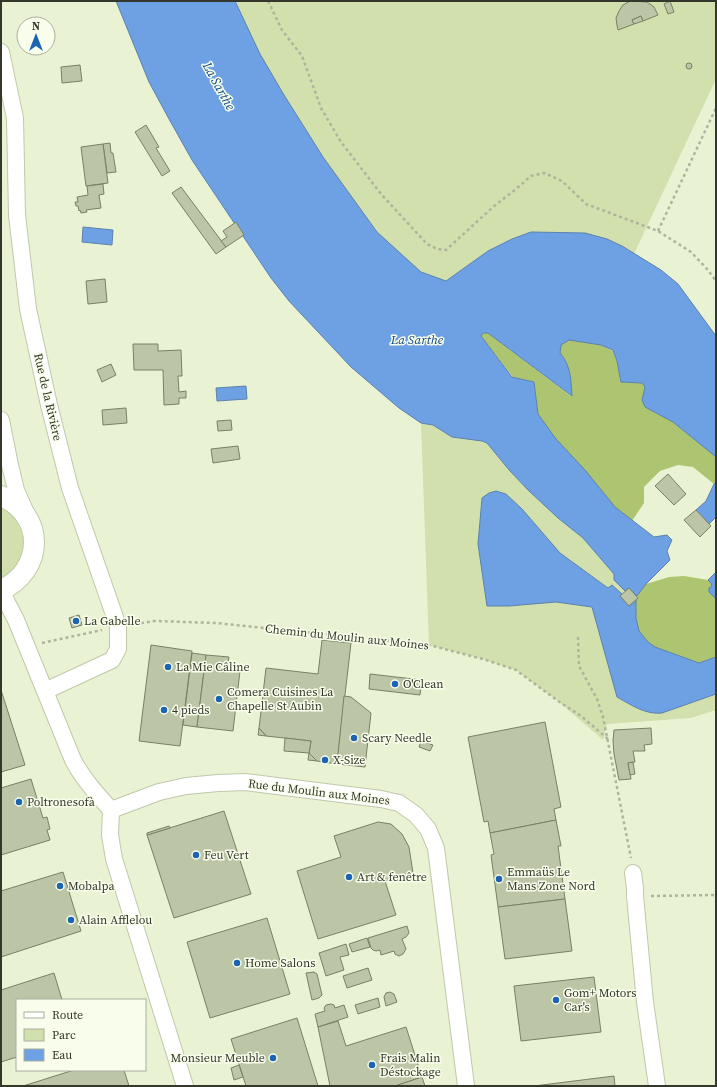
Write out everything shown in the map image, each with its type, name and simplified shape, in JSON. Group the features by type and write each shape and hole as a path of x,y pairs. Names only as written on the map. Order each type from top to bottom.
{"street":[{"name":"Rue de la Rivière","path":"1,52 14,118 16,216 28,308 49,406 70,488 118,626 118,649 112,660 45,692"},
{"path":"1,420 16,490 33,531 34,540 34,549 28,567 20,578 9,587 1,591 16,620 78,770 111,810 110,835 114,859 185,1086"},
{"path":"1,496 20,509 29,522"},
{"name":"Rue du Moulin aux Moines","path":"111,810 159,792 186,786 218,782 245,782 381,799 399,803 416,815 428,829 436,848 466,1086"},
{"path":"633,873 645,1002 656,1086"}],"path":[{"path":"268,1 282,30 302,56 322,108 342,142 381,194 427,244 437,249 446,250 493,207 516,190 530,176 544,173 562,181 586,204 658,231 691,252 716,281"},
{"path":"658,231 716,108"},
{"name":"Chemin du Moulin aux Moines","path":"27,646 118,626 155,622 216,623 430,645 483,659 516,670 581,716 608,739"},
{"path":"578,636 579,666 597,700 603,717 633,873"},
{"path":"635,896 716,894"}],"green space":[{"path":"235,1 716,1 716,79 634,254 622,246 585,233 531,232 512,239 488,251 446,281 421,272 377,232 323,157 284,95 260,54"},
{"path":"483,333 488,333 571,396 570,373 566,362 560,353 561,345 569,340 601,345 613,351 617,361 621,382 643,383 645,387 642,400 645,407 673,422 716,457 716,482 714,484 693,467 678,465 660,471 644,487 644,503 632,521 615,507 556,439 538,414 534,382 513,377 481,336"},
{"path":"421,423 433,425 452,437 487,443 528,490 558,518 583,538 614,574 614,580 625,591 622,594 609,588 560,553 522,509 506,494 482,498 478,544 487,605 509,606 556,602 592,607 662,713 716,694 716,710 691,718 607,724 603,740 558,701 516,670 483,659 429,645"},
{"path":"1,508 11,514 18,523 24,544 18,564 11,573 1,579"},
{"path":"684,576 708,580 712,586 709,592 716,599 716,657 699,663 655,647 648,642 639,632 636,618 637,596 646,584 669,577"}],"water":[{"name":"La Sarthe","path":"116,1 235,1 260,54 323,157 377,232 421,272 446,281 488,251 512,239 531,232 585,233 607,239 622,246 661,270 678,284 716,336 716,457 673,422 645,407 642,400 645,387 642,383 621,382 617,361 613,350 601,345 569,340 561,345 560,353 568,368 571,379 572,396 488,333 483,333 481,336 512,377 534,382 538,414 556,439 585,470 615,507 654,537 667,535 672,540 667,551 670,560 646,584 637,596 629,588 625,591 614,580 614,574 583,538 558,518 528,490 487,443 452,437 433,425 421,423 399,408 351,367 289,301 271,278 192,160 149,82"},
{"path":"83,227 113,230 112,245 82,242"},
{"path":"246,386 247,399 217,401 216,388"},
{"path":"716,482 716,517 709,524 696,510 706,501"},
{"path":"496,491 506,494 522,509 560,553 608,588 612,585 622,594 620,596 629,606 636,600 636,618 639,631 648,642 655,647 699,663 716,657 716,694 662,713 644,711 617,697 592,607 556,602 509,606 487,606 478,544 482,498 489,493"},
{"path":"716,572 716,599 709,592 709,588 712,586 708,580"}],"building":[{"path":"630,1 647,2 654,7 658,15 643,21 641,16 632,20 634,24 618,30 616,18 623,5"},
{"path":"670,1 674,12 668,14 664,4"},
{"path":"641,16 643,21 634,24 632,20"},
{"path":"689,63 692,66 689,69 686,66"},
{"path":"80,65 82,81 62,83 61,67"},
{"path":"146,125 159,147 156,148 170,171 162,176 135,132"},
{"path":"110,143 116,172 107,173 103,144"},
{"path":"103,144 108,183 86,186 81,147"},
{"path":"103,184 104,194 99,195 101,208 86,210 87,212 81,213 75,202 78,202 77,197 88,195 87,186"},
{"path":"181,187 226,247 216,254 172,193"},
{"path":"236,222 244,235 226,247 221,241 227,237 223,231"},
{"path":"105,279 107,302 88,304 86,281"},
{"path":"133,344 158,344 158,351 181,350 182,376 178,376 179,392 186,391 186,398 179,398 179,404 164,405 163,370 134,370"},
{"path":"111,364 116,375 102,382 97,370"},
{"path":"126,408 127,423 103,425 102,410"},
{"path":"231,420 232,430 218,431 217,421"},
{"path":"238,446 240,459 213,463 211,449"},
{"path":"668,474 686,494 674,505 655,486"},
{"path":"696,510 711,526 700,537 684,520"},
{"path":"629,588 638,598 629,606 620,596"},
{"name":"La Gabelle","path":"79,615 82,625 72,628 69,618"},
{"path":"322,640 351,643 337,764 317,761 309,753 311,741 266,736 259,728 266,668 318,674"},
{"path":"151,645 192,651 180,746 139,741"},
{"path":"192,653 206,655 197,727 183,725"},
{"name":"Comera Cuisines La Chapelle St Aubin","path":"206,655 229,657 227,670 240,671 233,731 197,727"},
{"name":"O'Clean","path":"370,674 422,680 420,695 369,689"},
{"path":"1,690 25,765 1,772"},
{"name":"Scary Needle","path":"344,696 351,697 371,713 365,767 337,764"},
{"path":"545,722 561,807 554,809 556,820 490,833 488,821 484,822 468,737"},
{"path":"259,728 266,736 258,735"},
{"path":"651,728 652,744 644,745 645,751 633,751 635,762 628,763 631,779 619,780 614,754 614,730"},
{"path":"285,738 311,741 309,753 284,751"},
{"path":"421,741 433,745 430,751 419,747"},
{"path":"309,753 317,761 308,760"},
{"path":"633,762 635,774 630,775 628,763"},
{"name":"Poltronesofà","path":"31,779 43,818 47,817 50,829 47,830 50,840 1,855 1,788"},
{"name":"Feu Vert","path":"224,811 251,894 174,918 147,835"},
{"path":"556,820 561,846 558,846 565,899 498,907 491,855 494,854 490,833"},
{"name":"Art & fenêtre","path":"378,822 391,824 402,834 409,847 413,873 385,881 396,915 318,939 297,871 341,857 334,836"},
{"path":"169,826 170,828 147,835 147,833"},
{"path":"63,872 81,931 1,957 1,891"},
{"path":"565,899 572,951 505,959 498,907"},
{"name":"Home Salons","path":"267,918 290,994 210,1018 187,942"},
{"path":"407,926 409,933 402,939 406,949 403,954 399,956 395,954 394,951 381,955 380,950 376,951 371,948 368,938"},
{"path":"367,938 370,947 352,952 349,944"},
{"path":"346,944 349,955 340,957 344,970 326,976 319,953"},
{"path":"368,968 372,980 347,988 343,976"},
{"path":"314,972 317,974 322,995 319,998 312,1000 306,973"},
{"path":"54,973 62,999 16,999 16,1057 1,1062 1,990"},
{"name":"Gom+ Motors Car's","path":"594,977 601,1032 521,1041 514,986"},
{"path":"390,992 394,994 397,1002 386,1006 384,997 386,993"},
{"path":"378,998 380,1007 358,1014 355,1005"},
{"path":"326,1005 334,1005 335,1008 344,1005 348,1017 318,1027 315,1014 325,1011 324,1008"},
{"name":"Monsieur Meuble","path":"297,1018 318,1086 246,1086 231,1039"},
{"name":"Frais Malin Déstockage","path":"338,1021 346,1046 406,1027 422,1077 395,1086 330,1086 318,1027"},
{"path":"239,1065 243,1077 234,1080 231,1068"},
{"path":"71,1071 124,1071 129,1086 23,1086"},
{"path":"614,1076 615,1086 534,1086"},
{"path":"422,1077 425,1086 395,1086"}],"place":[{"name":"La Gabelle","path":"76,621"},
{"name":"La Mie Câline","path":"168,667"},
{"name":"O'Clean","path":"395,684"},
{"name":"Comera Cuisines La Chapelle St Aubin","path":"219,699"},
{"name":"4 pieds","path":"164,710"},
{"name":"Scary Needle","path":"354,738"},
{"name":"X-Size","path":"325,760"},
{"name":"Poltronesofà","path":"19,802"},
{"name":"Feu Vert","path":"196,855"},
{"name":"Art & fenêtre","path":"349,877"},
{"name":"Emmaüs Le Mans Zone Nord","path":"499,879"},
{"name":"Mobalpa","path":"60,886"},
{"name":"Alain Afflelou","path":"71,920"},
{"name":"Home Salons","path":"237,963"},
{"name":"Gom+ Motors Car's","path":"556,1000"},
{"name":"Monsieur Meuble","path":"273,1058"},
{"name":"Frais Malin Déstockage","path":"372,1065"}]}
